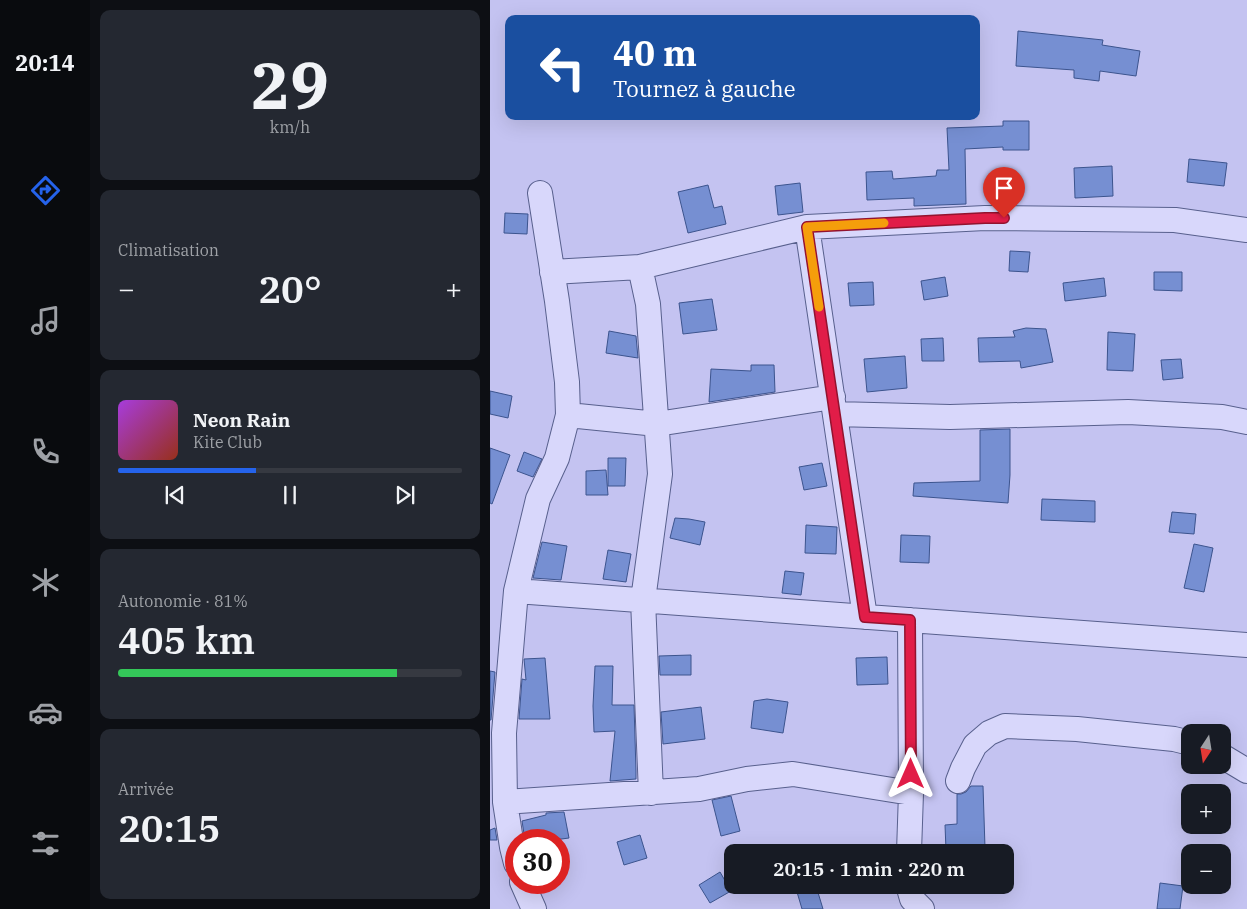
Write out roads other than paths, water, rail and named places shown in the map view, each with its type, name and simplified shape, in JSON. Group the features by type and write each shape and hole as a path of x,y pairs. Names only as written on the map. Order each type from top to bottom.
{"street":[{"path":"509,829 505,802 504,733 516,591 538,499 557,458 568,414 567,382 557,301 540,193"},
{"path":"552,272 640,267 807,227 985,218 1175,220 1247,230"},
{"path":"807,227 865,617"},
{"path":"640,267 648,304 660,474 643,600 651,793"},
{"path":"568,414 657,424 834,406 950,417 1128,412 1222,417 1247,422"},
{"path":"516,591 1247,645"},
{"path":"909,844 911,793 910,620"},
{"path":"958,781 975,745 989,733 1005,726 1077,729 1181,741"},
{"path":"1231,761 1247,771"},
{"path":"505,802 699,789 747,779 793,774 911,793"},
{"path":"527,894 534,909"},
{"path":"911,894 912,899 922,909"}]}
